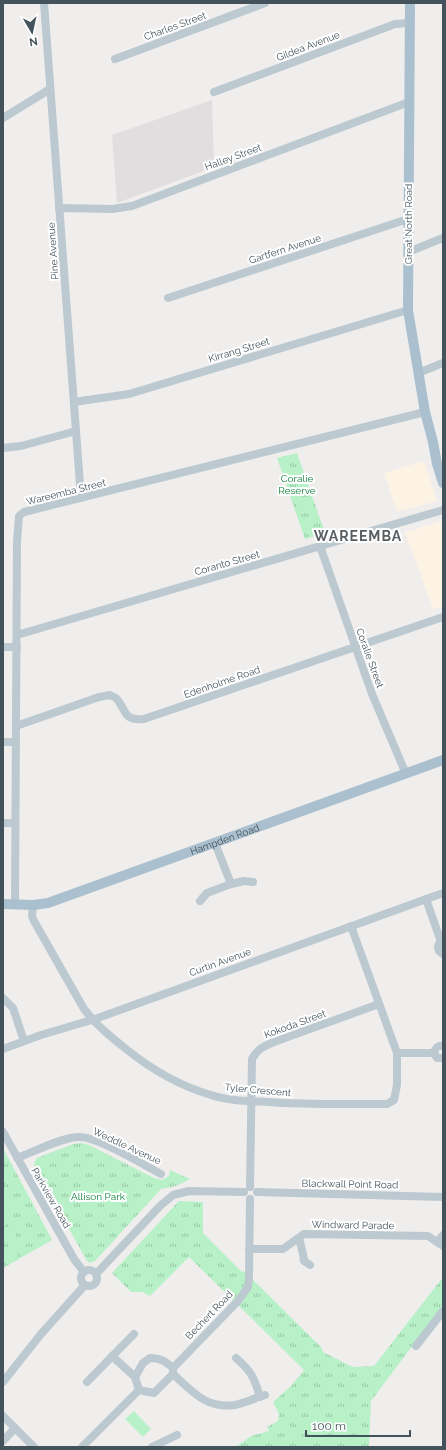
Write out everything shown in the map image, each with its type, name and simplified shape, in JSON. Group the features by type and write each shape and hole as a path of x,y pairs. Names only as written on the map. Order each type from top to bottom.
{"main road":[{"name":"Great North Road","path":"410,3 408,310 425,412 443,483"},
{"name":"Great North Road","path":"433,442 443,464"},
{"name":"Hampden Road","path":"3,904 33,905 48,903 443,760"}],"street":[{"name":"Pine Avenue","path":"44,3 82,498"},
{"name":"Charles Street","path":"115,59 265,3"},
{"name":"Gildea Avenue","path":"214,92 395,24 410,23"},
{"path":"3,118 50,89"},
{"name":"Halley Street","path":"59,208 112,209 132,206 409,102"},
{"name":"Gartfern Avenue","path":"168,298 408,219"},
{"path":"408,252 443,238"},
{"name":"Kirrang Street","path":"74,402 129,394 408,310"},
{"path":"418,373 443,363"},
{"name":"Wareemba Street","path":"15,904 17,541 19,516 24,512 425,412"},
{"path":"3,448 21,446 76,432"},
{"name":"Coranto Street","path":"17,635 443,510"},
{"name":"Coralie Street","path":"320,546 377,706 406,774"},
{"name":"Edenholme Road","path":"16,726 99,697 110,695 118,701 129,718 144,719 443,617"},
{"path":"3,647 17,647"},
{"path":"3,742 15,742"},
{"path":"3,823 15,823"},
{"path":"215,843 231,884"},
{"path":"200,901 207,894 231,884 244,881 253,882"},
{"name":"Curtin Avenue","path":"3,1049 92,1020 443,893"},
{"path":"426,899 442,942 439,943 438,949 440,953 443,954"},
{"name":"Tyler Crescent","path":"33,905 32,916 34,921 84,1009 92,1020 109,1036 146,1065 184,1085 217,1097 289,1103 387,1104 394,1100 396,1091 397,1053 351,926"},
{"path":"3,998 13,1008 24,1041"},
{"name":"Kokoda Street","path":"250,1193 252,1059 255,1053 261,1047 379,1004"},
{"path":"434,1053 436,1048 443,1046"},
{"path":"397,1053 434,1053"},
{"path":"434,1053 437,1058 443,1058"},
{"name":"Parkview Road","path":"3,1132 74,1259 84,1272"},
{"name":"Weddle Avenue","path":"17,1158 68,1138 79,1136 93,1139 161,1174"},
{"name":"Blackwall Point Road","path":"96,1274 160,1206 173,1195 190,1191 443,1197"},
{"name":"Bechert Road","path":"173,1371 248,1287 250,1193"},
{"name":"Windward Parade","path":"249,1249 283,1249 304,1234 428,1236 440,1244 443,1235"},
{"path":"299,1238 304,1261 310,1265"},
{"path":"91,1270 96,1274 97,1280 95,1284 90,1287 85,1286 81,1279 84,1272 91,1270"},
{"path":"3,1382 41,1334 85,1286"},
{"path":"416,1346 443,1311"},
{"path":"87,1382 134,1334"},
{"path":"112,1356 134,1377 139,1390"},
{"path":"134,1377 143,1363 150,1358 158,1358 166,1361 173,1371 200,1399 216,1405 236,1405 262,1396 249,1369 236,1358"},
{"path":"139,1390 154,1393 173,1371"},
{"path":"85,1446 139,1390"},
{"path":"3,1416 34,1447"},
{"path":"3,1441 15,1428"},
{"path":"152,1447 177,1435"}],"shaded area":[{"path":"212,100 214,167 117,203 112,135"},
{"path":"424,461 437,501 397,512 384,473"},
{"path":"443,521 443,606 433,609 405,532"}],"green space":[{"name":"Coralie Reserve","path":"297,453 325,533 305,539 277,458"},
{"name":"Allison Park","path":"81,1143 89,1145 154,1178 162,1180 169,1176 170,1170 190,1179 176,1186 161,1189 95,1261 90,1263 87,1261 35,1168 34,1163 37,1158 73,1144"},
{"path":"3,1148 52,1240 3,1268"},
{"path":"3,1187 14,1204 8,1223 3,1227"},
{"path":"179,1201 203,1202 203,1233 322,1348 323,1352 353,1367 374,1366 443,1277 443,1305 371,1401 369,1447 233,1447 237,1446 251,1436 269,1431 267,1427 278,1421 279,1414 273,1402 291,1386 304,1370 189,1257 150,1296 142,1292 131,1292 112,1273"},
{"path":"12,1234 15,1234 18,1260 10,1263 8,1237 12,1236"},
{"path":"134,1411 151,1429 143,1437 125,1419"}],"district":[{"name":"WAREEMBA","path":"358,536"}]}
